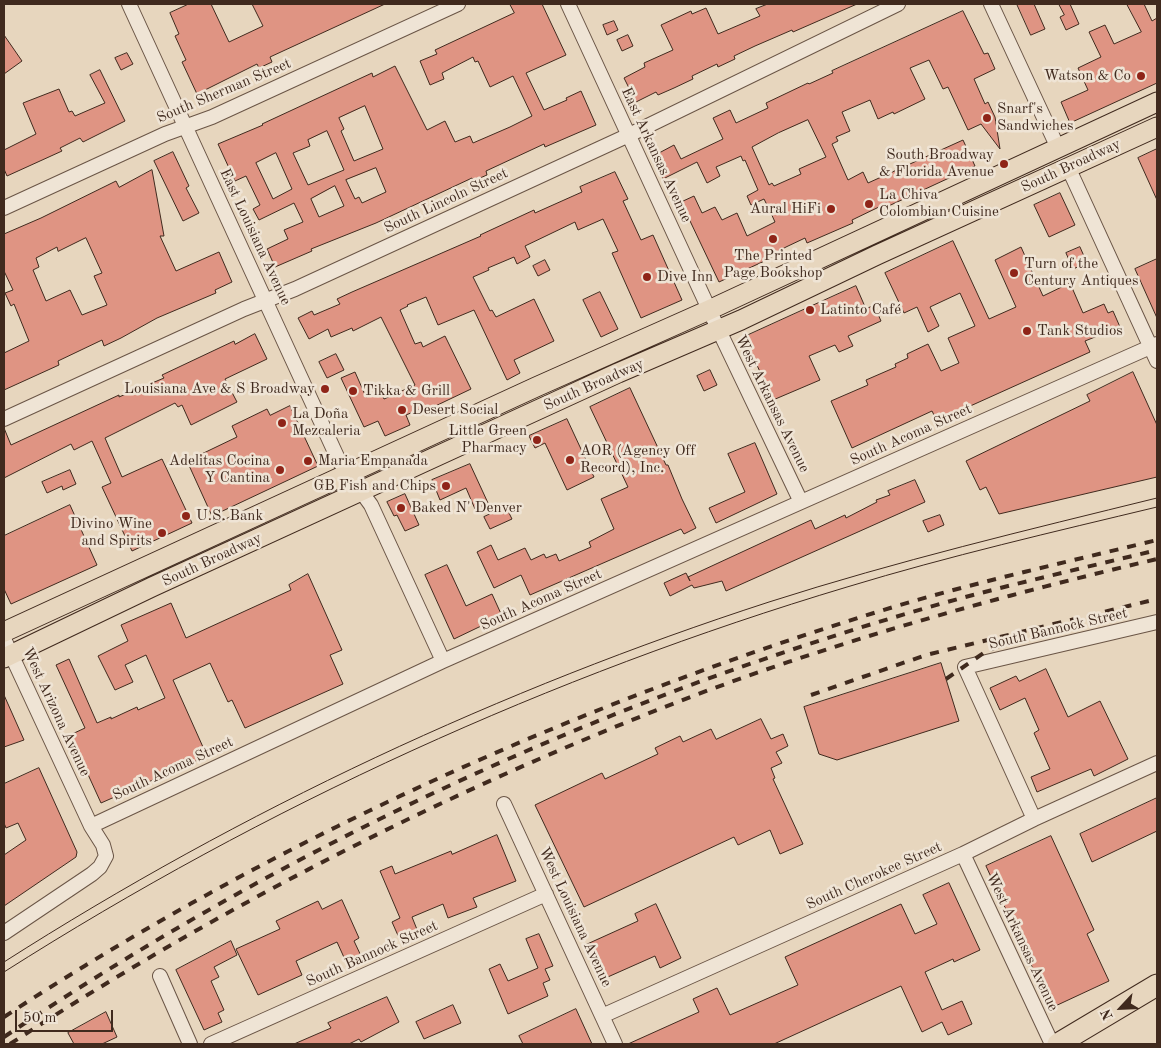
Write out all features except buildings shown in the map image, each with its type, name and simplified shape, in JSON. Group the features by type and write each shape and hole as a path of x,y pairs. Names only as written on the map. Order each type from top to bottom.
{"highway":[{"path":"1058,1044 1152,991"}],"main road":[{"name":"South Broadway","path":"714,320 1058,148 1157,102"},
{"name":"South Broadway","path":"4,632 354,483 714,320 1157,127"},
{"name":"South Broadway","path":"6,651 152,587 354,483"}],"street":[{"name":"East Louisiana Avenue","path":"129,4 339,461 354,483"},
{"name":"South Sherman Street","path":"4,208 165,134 212,117 458,4"},
{"name":"East Arkansas Avenue","path":"568,4 714,320"},
{"name":"South Lincoln Street","path":"4,419 629,135 898,4"},
{"path":"991,4 1058,148"},
{"path":"1068,167 1154,345 1157,361"},
{"name":"West Arkansas Avenue","path":"714,320 801,502"},
{"name":"South Acoma Street","path":"90,826 443,661 1154,345"},
{"path":"354,483 371,505 443,661"},
{"name":"South Bannock Street","path":"1034,819 965,667 1157,622"},
{"name":"West Arizona Avenue","path":"6,651 90,826"},
{"name":"South Cherokee Street","path":"602,1016 963,854 1034,819 1157,763"},
{"name":"West Louisiana Avenue","path":"504,804 615,1044"},
{"path":"4,933 100,867 106,856 105,850 90,826"},
{"name":"West Arkansas Avenue","path":"963,854 1052,1044"},
{"name":"South Bannock Street","path":"212,1044 546,894"},
{"path":"160,976 190,1044"}],"tram line":[{"path":"4,962 94,906 280,804 472,714 570,674 669,636 817,587 962,547 1157,498"},
{"path":"4,972 103,911 204,854 307,801 412,751 519,704 627,661 736,622 847,587 962,555 1157,507"}],"railway":[{"path":"4,1017 109,951 216,890 326,832 437,779 551,729 666,684 782,643 900,605 996,579 1157,540"},
{"path":"4,1037 172,931 257,883 433,793 614,714 707,679 839,634 973,595 1157,550"},
{"path":"10,1044 91,993 257,897 342,852 515,769 693,696 865,637 1040,588 1157,559"},
{"path":"811,695 926,655 1157,599"},
{"path":"946,679 985,652 1023,636"}],"place":[{"name":"Watson & Co","path":"1141,76"},
{"name":"Snarf's Sandwiches","path":"987,118"},
{"name":"South Broadway & Florida Avenue","path":"1004,164"},
{"name":"La Chiva Colombian Cuisine","path":"869,204"},
{"name":"Aural HiFi","path":"831,209"},
{"name":"The Printed Page Bookshop","path":"773,239"},
{"name":"Turn of the Century Antiques","path":"1014,273"},
{"name":"Dive Inn","path":"647,277"},
{"name":"Latinto Café","path":"810,310"},
{"name":"Tank Studios","path":"1027,331"},
{"name":"Louisiana Ave & S Broadway","path":"325,389"},
{"name":"Tikka & Grill","path":"353,391"},
{"name":"Desert Social","path":"402,410"},
{"name":"La Doña Mezcaleria","path":"282,423"},
{"name":"Little Green Pharmacy","path":"537,440"},
{"name":"AOR (Agency Off Record), Inc.","path":"570,460"},
{"name":"Maria Empanada","path":"308,461"},
{"name":"Adelitas Cocina Y Cantina","path":"280,470"},
{"name":"GB Fish and Chips","path":"446,486"},
{"name":"Baked N' Denver","path":"401,508"},
{"name":"U.S. Bank","path":"186,516"},
{"name":"Divino Wine and Spirits","path":"162,533"}]}
